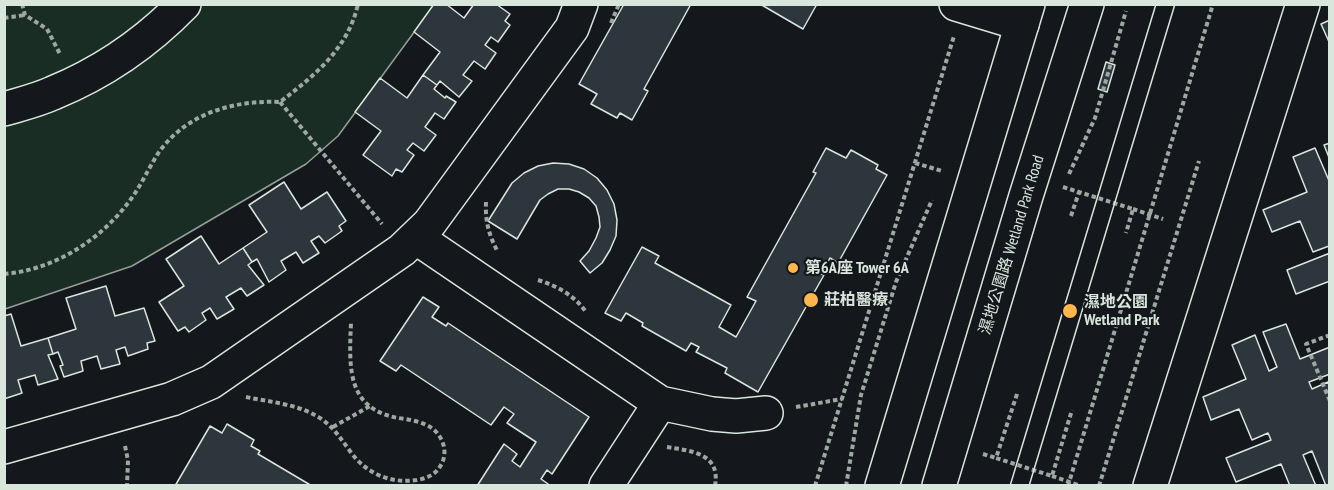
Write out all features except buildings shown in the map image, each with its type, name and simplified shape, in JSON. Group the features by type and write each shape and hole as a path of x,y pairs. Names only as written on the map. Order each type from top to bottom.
{"main road":[{"path":"4,109 52,94 85,79 146,39 184,4"},
{"path":"402,235 429,224 572,28 581,4"},
{"name":"濕地公園路 Wetland Park Road","path":"939,486 1026,196 1087,4"},
{"path":"1150,486 1303,4"},
{"path":"882,486 1025,14 960,6"},
{"path":"402,235 660,403 712,414 736,416 766,413"},
{"path":"4,447 172,399 211,382 402,250 402,235"},
{"path":"606,486 660,403"}],"path":[{"path":"22,4 25,15"},
{"path":"4,274 36,267 60,258 98,234 130,201 160,152 174,135 192,122 212,111 234,104 257,101 280,102 321,69 337,50 350,29 358,4"},
{"path":"606,31 619,4"},
{"path":"1068,483 1213,4"},
{"path":"815,486 915,163 960,6"},
{"path":"4,18 25,15 47,29 67,70 52,94"},
{"path":"280,102 402,235"},
{"path":"1099,486 1199,161"},
{"path":"915,163 942,171 939,179"},
{"path":"1063,187 1163,219"},
{"path":"1071,216 1079,192"},
{"path":"846,486 861,395 896,282 935,195"},
{"path":"486,198 487,225 491,239 502,256"},
{"path":"1126,233 1133,209"},
{"path":"534,278 552,284 569,294 589,315"},
{"path":"245,397 307,411 333,427 357,460 376,474 391,480 403,481 427,478 434,473 440,467 445,452 439,435 432,428 417,421 391,417 370,406 359,394 352,380 350,366 352,313"},
{"path":"1329,335 1306,344 1329,401"},
{"path":"996,458 1017,394"},
{"path":"766,413 842,399"},
{"path":"333,427 370,406"},
{"path":"1052,476 1071,410"},
{"path":"123,437 128,460 127,486"},
{"path":"657,446 695,452 703,456 714,469 715,486"},
{"path":"978,452 1082,486"}],"green space":[{"path":"4,5 434,5 338,136 306,164 132,266 5,309"}],"tram line":[{"path":"1010,486 1156,4"},
{"path":"1029,486 1175,4"}],"place":[{"name":"第6A座 Tower 6A","path":"793,268"},
{"name":"莊柏醫療","path":"811,300"},
{"name":"濕地公園 Wetland Park","path":"1070,311"}]}
